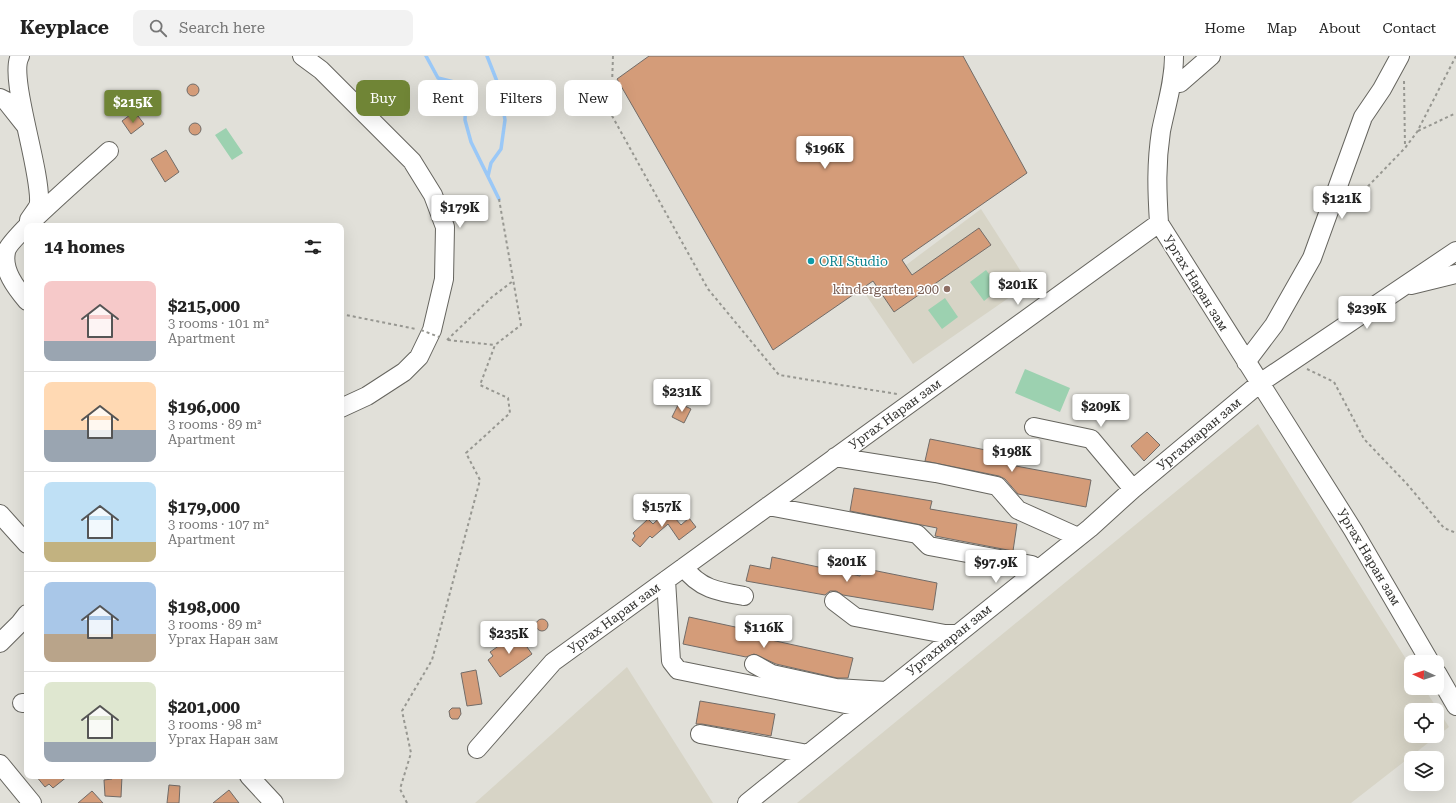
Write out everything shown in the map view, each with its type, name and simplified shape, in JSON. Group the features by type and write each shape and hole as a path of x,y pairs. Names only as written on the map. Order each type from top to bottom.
{"street":[{"path":"20,56 16,62 18,86 28,128 39,203 28,223"},
{"path":"302,56 321,70 412,161 434,195 445,227 444,278 432,330 419,357 404,372 367,396 344,407"},
{"path":"1159,223 1156,176 1161,130 1169,103 1174,56"},
{"path":"1180,83 1182,56"},
{"path":"1169,103 1180,83 1211,56"},
{"path":"1246,362 1274,325 1312,258 1363,118 1382,89 1400,56"},
{"path":"0,98 6,101 28,128"},
{"path":"29,223 109,151"},
{"name":"Ургах Наран зам","path":"477,749 552,662 1159,223 1353,530 1426,655"},
{"path":"24,228 6,250 6,265 15,287 24,298"},
{"path":"1404,287 1418,275 1456,251"},
{"path":"1404,287 1456,274"},
{"name":"Ургахнаран зам","path":"747,803 1078,537 1260,383 1404,287"},
{"path":"1034,427 1091,439 1133,489"},
{"name":"Ургах Наран зам","path":"835,457 936,473 997,486 1018,510 1078,537"},
{"path":"768,506 917,534 929,546 1032,565 1037,570"},
{"path":"0,514 24,541"},
{"path":"684,567 690,576 711,590 744,596"},
{"path":"666,580 671,661 678,670 865,708"},
{"path":"834,601 855,617 945,634 957,634"},
{"path":"0,643 24,618"},
{"path":"754,664 772,674 836,688 886,691"},
{"path":"1444,685 1456,706"},
{"path":"700,734 808,754"},
{"path":"0,764 32,803"},
{"path":"252,779 274,803"}],"path":[{"path":"613,56 611,114 708,289 779,375 917,397"},
{"path":"1342,213 1405,148 1417,132 1456,56"},
{"path":"1404,79 1405,148"},
{"path":"1417,132 1456,113"},
{"path":"407,803 400,789 411,753 402,711 432,660 480,480 466,452 510,413 508,398 480,385 495,345 521,325 499,199"},
{"path":"447,340 492,297 513,282"},
{"path":"344,315 421,330 447,340 495,345"},
{"path":"1291,362 1334,382 1364,440 1408,484 1444,528 1456,533"}],"shaded area":[{"name":"kindergarten 200","path":"981,209 1029,284 913,364 866,295"},
{"path":"1258,424 1404,656 1404,695 1428,695 1434,703 1404,703 1404,743 1428,743 1418,751 1404,751 1404,762 1351,803 797,803"},
{"path":"627,667 713,803 475,803"},
{"path":"1444,719 1449,727 1444,731"}],"green space":[{"path":"226,128 243,153 232,160 215,135"},
{"path":"986,270 1000,288 984,301 970,282"},
{"path":"945,298 958,317 942,329 928,310"},
{"path":"1025,369 1070,388 1060,412 1015,393"}],"building":[{"name":"ORI Studio","path":"649,56 963,56 1027,173 902,260 912,275 979,228 991,245 894,312 873,281 773,350 622,88 622,80 617,79"},
{"path":"191,84 195,84 199,90 195,96 191,96 187,92 187,88"},
{"path":"130,115 133,119 138,116 144,124 131,134 122,121"},
{"path":"193,123 197,123 201,129 197,135 193,135 189,131 189,127"},
{"path":"166,150 179,172 165,182 151,159"},
{"path":"679,403 691,409 684,423 672,417"},
{"path":"1147,432 1160,445 1144,461 1131,446"},
{"path":"930,439 1006,454 1005,464 1091,480 1086,507 1018,494 1005,479 999,476 925,461"},
{"path":"854,488 932,501 930,509 1017,524 1013,551 935,536 937,528 850,511"},
{"path":"668,510 681,525 689,518 696,527 679,540 668,524 652,538 650,536 640,547 632,540 635,536 633,533 648,519 653,524"},
{"path":"772,557 860,576 862,568 937,583 933,610 843,595 836,591 830,591 825,595 746,581 750,565 770,569"},
{"path":"689,617 763,633 762,638 853,658 848,678 837,678 776,664 754,654 746,657 683,644"},
{"path":"540,619 544,619 548,625 544,631 540,631 536,627 536,623"},
{"path":"517,633 532,654 500,677 488,660 493,656 490,652"},
{"path":"476,670 482,704 467,706 461,673"},
{"path":"700,701 775,714 771,736 696,724"},
{"path":"452,708 460,708 461,714 458,719 452,719 450,717 449,711"},
{"path":"38,779 64,779 53,788 49,784 45,787"},
{"path":"122,779 121,797 105,796 104,780"},
{"path":"169,785 180,786 179,803 167,803"},
{"path":"229,790 239,803 213,803"},
{"path":"92,791 103,803 78,803"}],"waterway":[{"path":"426,56 438,78 458,83 466,94 465,120 471,142 499,199"},
{"path":"487,56 500,89 505,120 501,149 491,163 488,176"}],"place":[{"name":"ORI Studio","path":"811,261"},
{"name":"kindergarten 200","path":"947,289"}]}
